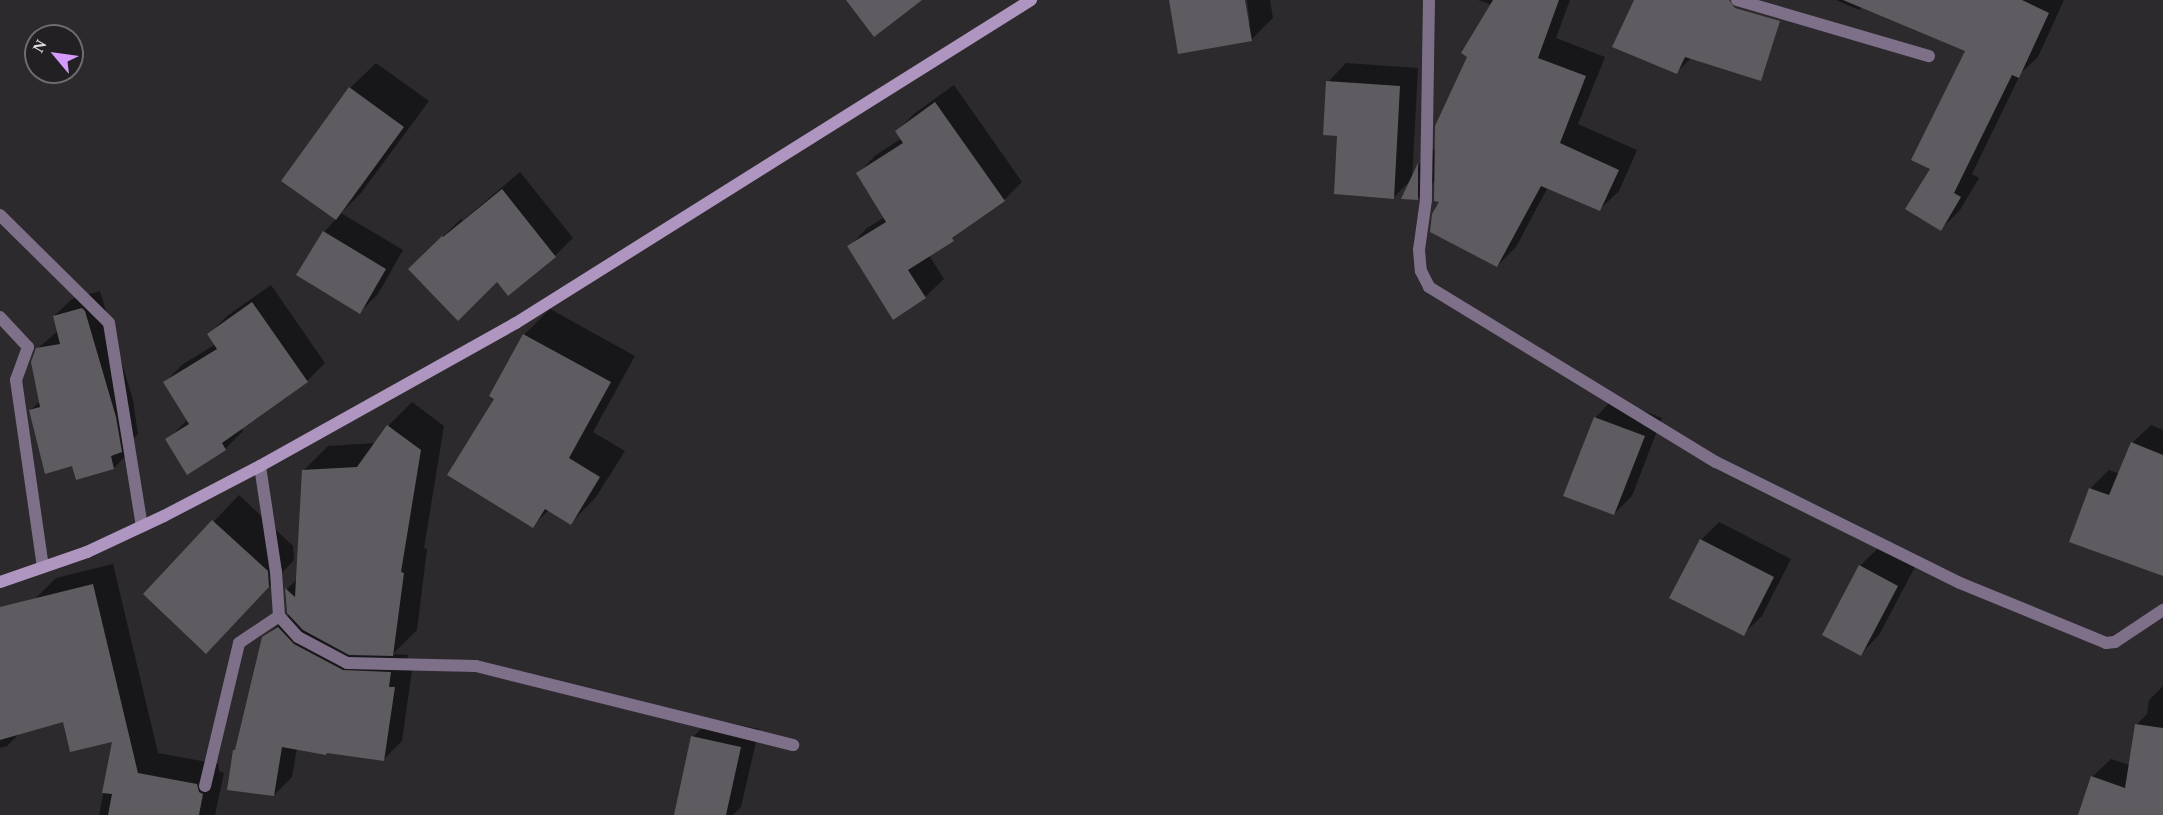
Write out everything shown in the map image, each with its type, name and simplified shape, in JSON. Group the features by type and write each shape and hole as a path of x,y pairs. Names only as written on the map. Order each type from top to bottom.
{"street":[{"path":"0,582 87,552 142,526 260,466 516,323 1031,0"},
{"path":"1429,0 1426,200 1419,250 1421,271 1430,287 1716,462 1960,583 2106,643 2115,642 2163,610"},
{"path":"1737,0 1929,56"},
{"path":"0,215 110,323 142,526"},
{"path":"0,317 28,347 16,380 43,567"},
{"path":"260,466 276,572 279,616 298,637 347,663 477,666 793,745"},
{"path":"205,786 239,643 279,616"}],"building":[{"path":"846,0 922,0 874,37"},
{"path":"1169,0 1245,0 1252,41 1178,54"},
{"path":"1493,0 1559,0 1538,58 1586,76 1560,143 1619,170 1600,211 1541,186 1497,267 1430,232 1432,214 1439,202 1434,201 1435,126 1467,57 1461,53"},
{"path":"1634,0 1729,0 1735,8 1780,21 1761,81 1685,57 1677,74 1612,47"},
{"path":"1843,0 2022,0 2049,13 2019,78 2012,75 1954,193 1961,197 1941,231 1905,209 1930,169 1911,160 1965,51"},
{"path":"1326,81 1400,86 1394,199 1334,194 1337,136 1323,135"},
{"path":"349,87 404,127 336,220 281,181"},
{"path":"935,102 1005,201 952,238 954,241 908,270 926,298 893,320 847,246 886,222 856,173 903,143 895,131"},
{"path":"1418,163 1418,200 1401,199"},
{"path":"502,189 556,257 508,296 497,282 458,321 408,269 442,236"},
{"path":"323,231 386,269 360,314 296,275"},
{"path":"252,302 308,382 222,443 226,450 187,475 165,439 189,424 163,382 217,349 207,334"},
{"path":"82,308 85,311 116,417 122,452 111,456 114,469 76,480 72,466 45,474 29,410 40,407 31,362 36,348 60,344 53,316"},
{"path":"523,334 611,382 569,458 600,477 571,525 545,509 533,528 447,475 494,399 489,396"},
{"path":"1594,417 1645,436 1614,515 1563,496"},
{"path":"387,425 421,450 401,572 404,573 393,656 349,655 303,630 287,613 285,588 295,597 302,470 357,467"},
{"path":"2131,442 2163,455 2163,576 2069,542 2089,488 2109,495"},
{"path":"212,520 268,571 269,587 206,654 143,594"},
{"path":"1700,539 1774,577 1744,636 1669,598"},
{"path":"1859,565 1898,586 1861,656 1822,635"},
{"path":"93,584 138,773 197,784 199,792 203,794 199,815 108,815 112,794 102,793 112,742 70,752 63,722 0,740 0,607"},
{"path":"278,627 294,644 343,670 391,672 389,687 395,687 384,761 327,753 326,755 282,747 274,796 227,790 233,750 235,750 262,637"},
{"path":"2135,724 2163,728 2163,815 2078,815 2091,776 2125,788"},
{"path":"691,736 741,747 726,815 674,815"}]}
